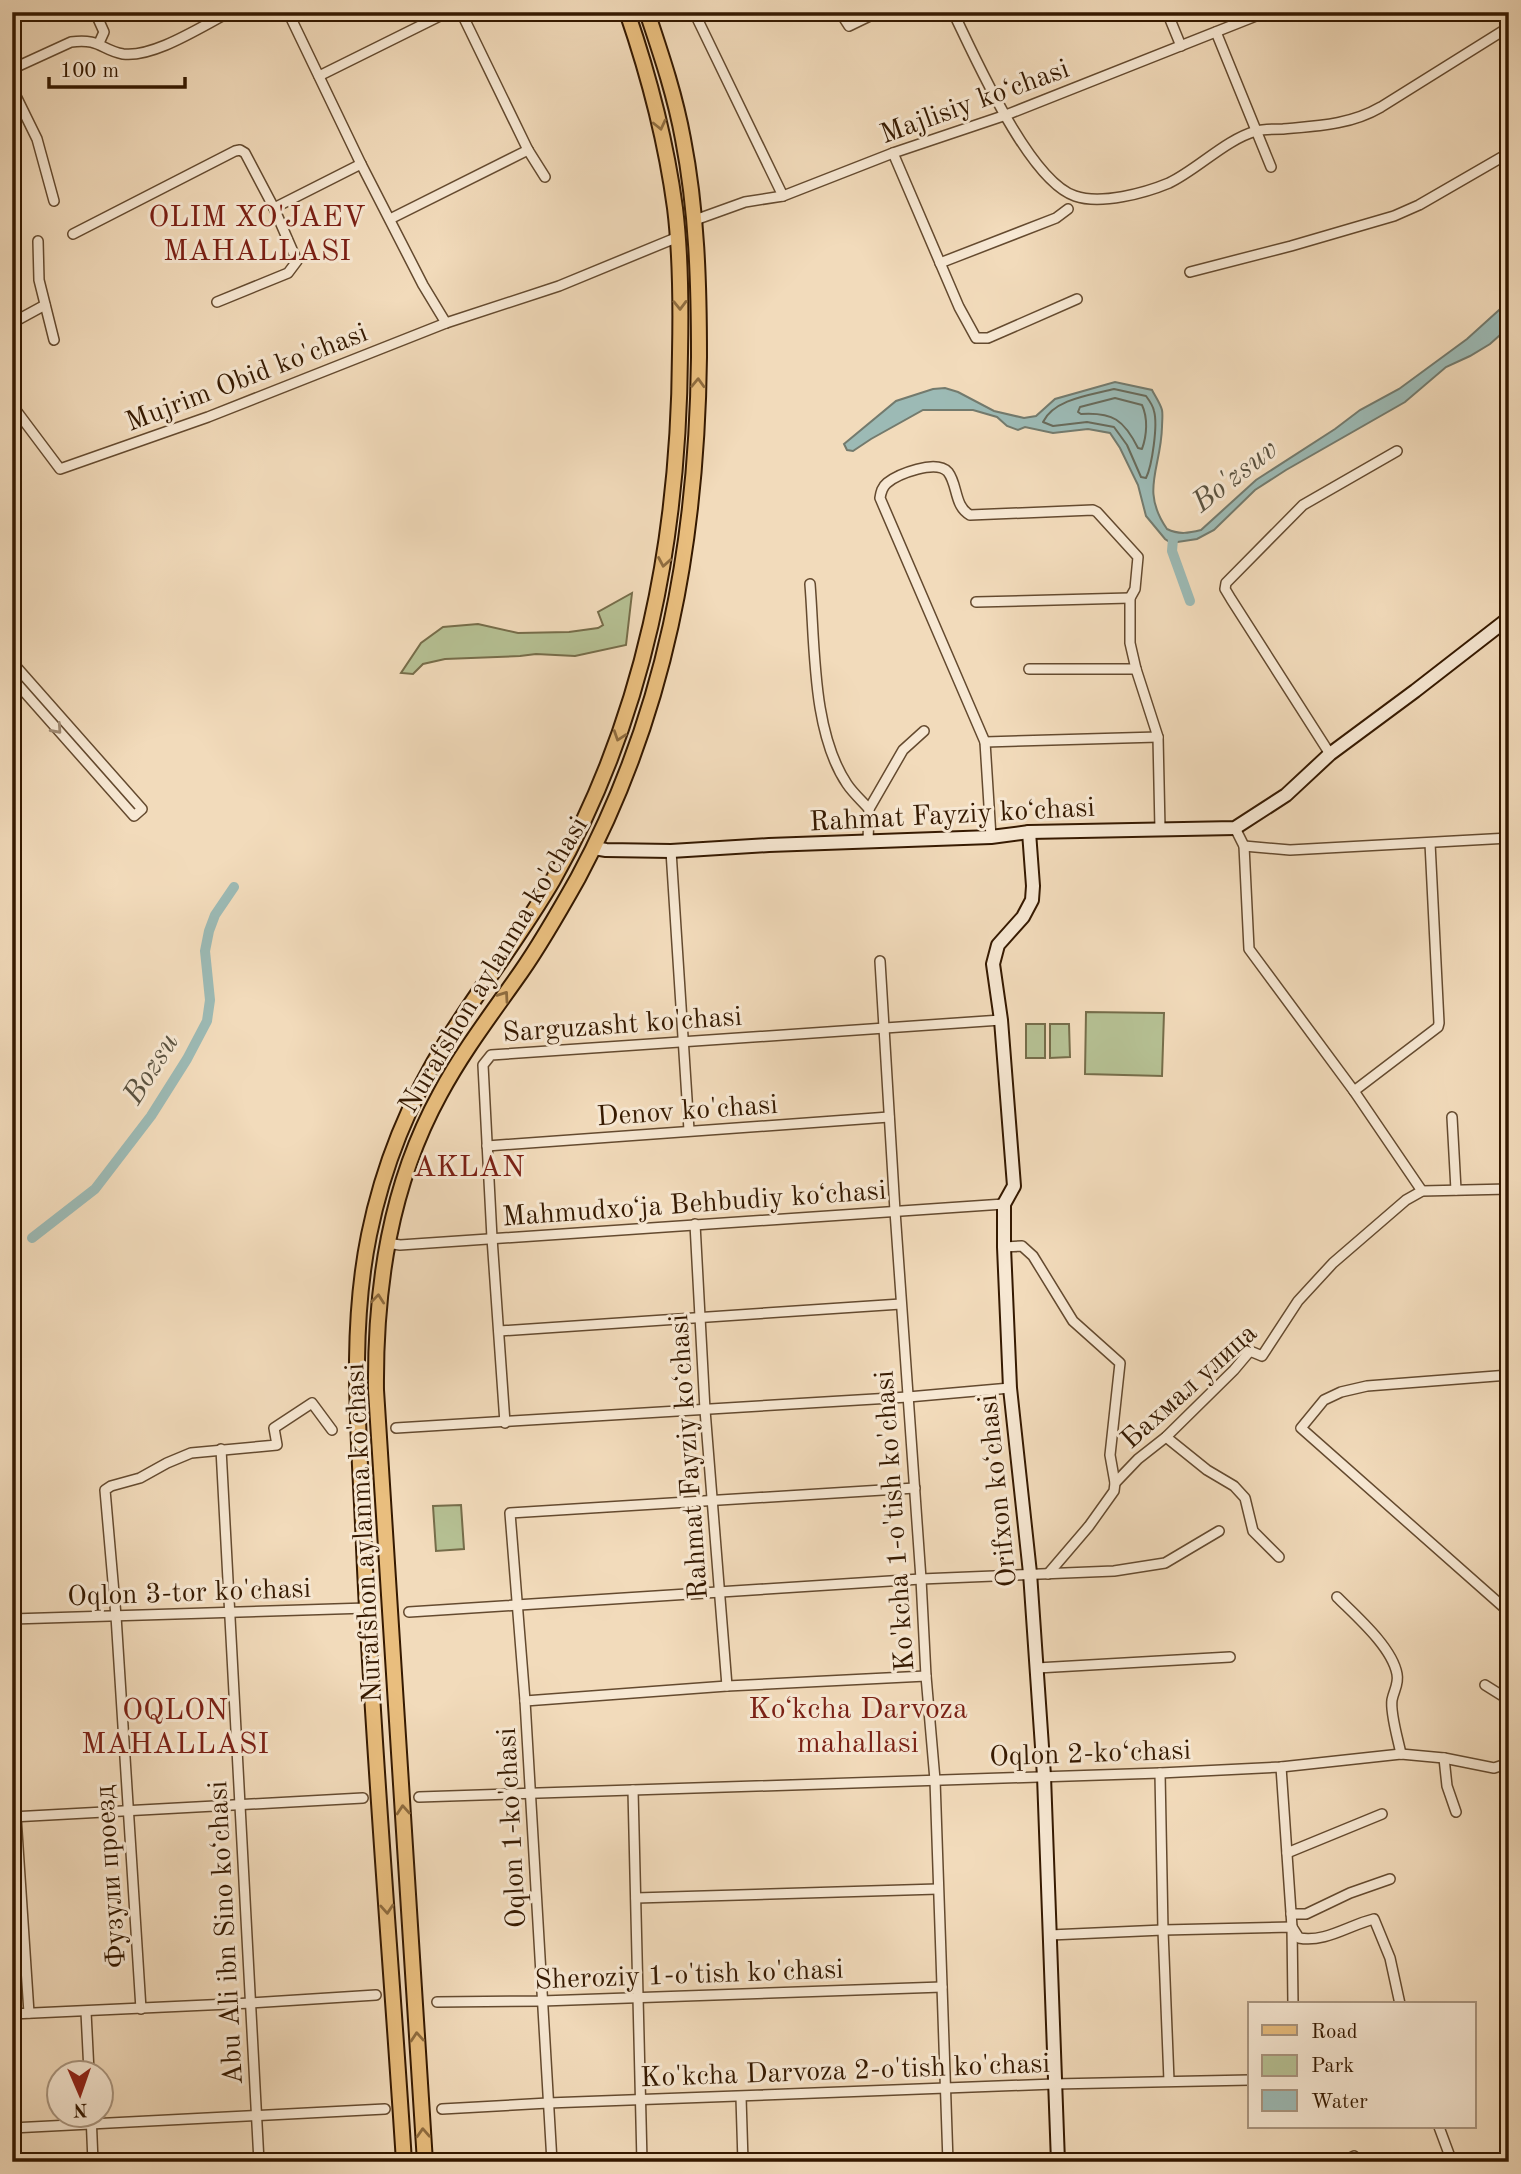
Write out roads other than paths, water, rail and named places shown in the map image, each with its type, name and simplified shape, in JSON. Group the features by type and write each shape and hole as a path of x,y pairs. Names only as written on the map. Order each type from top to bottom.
{"main road":[{"name":"Nurafshon aylanma ko'chasi","path":"404,2162 367,1608 357,1330 365,1256 383,1183 406,1118 450,1035 528,921 571,847 617,744 659,594 667,545 678,429 681,316 678,237 669,172 654,100 627,12"},
{"name":"Nurafshon aylanma ko'chasi","path":"425,2162 376,1390 377,1307 387,1243 400,1189 419,1137 440,1094 468,1047 537,947 593,848 632,761 667,650 679,594 690,517 696,429 699,311 695,220 683,138 673,95 647,12"},
{"path":"654,100 662,92 673,95"},
{"path":"678,429 687,434 696,429"},
{"path":"646,645 658,640 667,650"},
{"path":"423,1085 428,1095 440,1094"},
{"path":"383,1183 394,1178 400,1189"},
{"path":"400,2106 422,2105"}],"street":[{"path":"95,12 104,33 99,43"},
{"path":"12,69 71,42 92,41 116,52 151,52 230,12"},
{"path":"288,12 361,164 423,285 446,323"},
{"path":"319,76 449,12"},
{"path":"461,12 528,150 545,177"},
{"path":"694,12 783,196"},
{"path":"840,12 849,26 878,12"},
{"path":"953,12 1006,115 1041,170 1058,187 1083,198 1116,197 1157,188 1184,175 1240,138 1257,131 1336,124 1359,119 1509,27"},
{"path":"1167,12 1181,46"},
{"name":"Majlisiy koʻchasi","path":"695,220 746,202 783,196 893,153 1006,115 1266,12"},
{"path":"1216,32 1271,167"},
{"path":"12,88 37,139 54,201"},
{"path":"73,234 240,150 246,153 297,261 288,273 217,302"},
{"path":"390,219 528,150"},
{"path":"893,153 959,307 976,338 988,338 1077,299"},
{"path":"1190,272 1394,216 1419,205 1509,153"},
{"path":"274,208 361,164"},
{"path":"940,263 1056,218 1068,209"},
{"name":"Mujrim Obid ko'chasi","path":"12,405 60,469 208,417 446,323 534,295 678,237"},
{"path":"38,240 39,280 54,341"},
{"path":"12,323 45,305"},
{"path":"1329,754 1231,599 1225,589 1226,583 1303,505 1397,451"},
{"path":"990,837 985,742 880,498 888,482 925,466 938,467 948,473 964,511 970,515 1086,510 1097,512 1138,557 1135,589 1130,598 1130,643 1158,737 1160,829"},
{"path":"810,584 821,721 832,754 847,785 869,809"},
{"path":"976,602 1130,598"},
{"path":"1509,618 1329,754 1286,795 1235,828 1244,846 1249,949 1354,1091 1422,1191 1509,1189"},
{"path":"12,662 142,809 134,816 12,678"},
{"path":"1028,670 1136,669"},
{"path":"868,842 869,809 903,750 925,731"},
{"path":"985,742 1158,737"},
{"name":"Rahmat Fayziy koʻchasi","path":"593,848 671,851 990,837 1029,832 1235,828"},
{"name":"Orifxon koʻchasi","path":"1029,832 1032,900 1023,917 998,944 993,957 993,970 1001,1020 1014,1186 1004,1204 1010,1388 1030,1573 1044,1776 1058,2162"},
{"path":"1244,846 1290,850 1509,838"},
{"path":"1354,1091 1438,1027 1430,843"},
{"path":"671,851 689,1130"},
{"name":"Ko'kcha 1-o'tish ko'chasi","path":"880,961 935,1780 948,2162"},
{"name":"Sarguzasht ko'chasi","path":"505,1423 483,1065 491,1055 1001,1020"},
{"name":"Denov ko'chasi","path":"487,1146 890,1117"},
{"path":"1452,1117 1456,1190"},
{"name":"Бахмал улица","path":"1115,1483 1138,1459 1167,1437 1250,1351 1262,1356 1298,1301 1334,1263 1406,1199 1422,1191"},
{"name":"Mahmudxoʻja Behbudiy koʻchasi","path":"387,1243 400,1245 1004,1204"},
{"name":"Rahmat Fayziy koʻchasi","path":"695,1224 705,1410 727,1686"},
{"name":"Бахмал улица","path":"1004,1247 1022,1246 1033,1256 1073,1321 1120,1363 1110,1455 1114,1491 1089,1526 1048,1574"},
{"path":"499,1331 901,1304"},
{"path":"1509,1375 1367,1386 1341,1392 1324,1400 1301,1428 1509,1612"},
{"path":"396,1428 908,1397 1010,1388"},
{"path":"221,1449 278,1446 274,1428 312,1403 332,1430"},
{"path":"1167,1437 1207,1470 1234,1486 1244,1498 1252,1531 1279,1556"},
{"name":"Фузули проезд","path":"141,2009 116,1616 105,1490 140,1478 191,1453 221,1449"},
{"name":"Abu Ali ibn Sino koʻchasi","path":"221,1449 259,2162"},
{"path":"712,1499 915,1488"},
{"name":"Oqlon 1-ko'chasi","path":"552,2162 519,1604 510,1513 712,1499"},
{"path":"409,1612 921,1579 1114,1571 1165,1563 1219,1531"},
{"path":"1337,1597 1378,1640 1398,1674 1397,1689 1392,1700 1401,1754"},
{"name":"Oqlon 3-tor ko'chasi","path":"12,1619 367,1608"},
{"path":"1037,1668 1230,1657"},
{"name":"Oqlon 1-ko'chasi","path":"525,1701 727,1686 926,1676"},
{"path":"1485,1685 1509,1700"},
{"name":"Oqlon 2-ko‘chasi","path":"419,1797 1160,1773 1281,1767 1401,1754 1444,1758 1494,1768 1509,1763"},
{"path":"12,1756 29,2013"},
{"path":"1444,1758 1447,1786 1456,1812"},
{"path":"1281,1767 1292,1927 1293,2002"},
{"path":"1160,1773 1169,2081"},
{"path":"633,1790 642,2162"},
{"path":"14,1817 363,1798"},
{"path":"1287,1853 1382,1814"},
{"path":"1291,1914 1306,1914 1350,1893 1390,1879"},
{"path":"636,1898 938,1889"},
{"path":"1292,1927 1299,1938 1325,1937 1374,1919 1390,1958 1400,2002"},
{"path":"1050,1935 1292,1927"},
{"name":"Sheroziy 1-o'tish ko'chasi","path":"437,2002 542,2001 942,1987"},
{"path":"12,2014 376,1995"},
{"path":"86,2012 88,2058"},
{"name":"Ko'kcha Darvoza 2-o'tish ko'chasi","path":"442,2109 1054,2084 1248,2080"},
{"path":"741,2096 743,2162"},
{"path":"116,2119 256,2116 385,2109"},
{"path":"12,2128 46,2124"},
{"path":"91,2128 93,2162"},
{"path":"1439,2128 1452,2162"},
{"path":"1342,2162 1354,2156"}],"water":[{"path":"1509,301 1509,327 1490,344 1446,367 1405,402 1255,490 1214,530 1197,539 1171,543 1146,516 1138,485 1110,433 1088,429 1053,433 1025,427 1018,430 1007,426 997,417 973,410 923,410 853,451 847,450 844,444 896,401 933,389 945,388 958,392 994,411 1024,418 1036,416 1055,399 1115,382 1152,390 1162,410 1161,442 1153,491 1155,503 1167,529 1188,533 1201,530 1256,480 1360,410 1399,389 1467,339"}],"waterway":[{"path":"1173,539 1172,551 1190,601"},
{"name":"Bozsu","path":"32,1238 95,1189 151,1116 187,1059 207,1021 210,1000 205,951 209,931 215,915 234,887"}],"district":[{"name":"OLIM XO'JAEV MAHALLASI","path":"257,233"},
{"name":"AKLAN","path":"469,1166"},
{"name":"Koʻkcha Darvoza mahallasi","path":"858,1725"},
{"name":"OQLON MAHALLASI","path":"175,1726"}],"water label":[{"name":"Bo'zsuv","path":"1234,475"}]}
